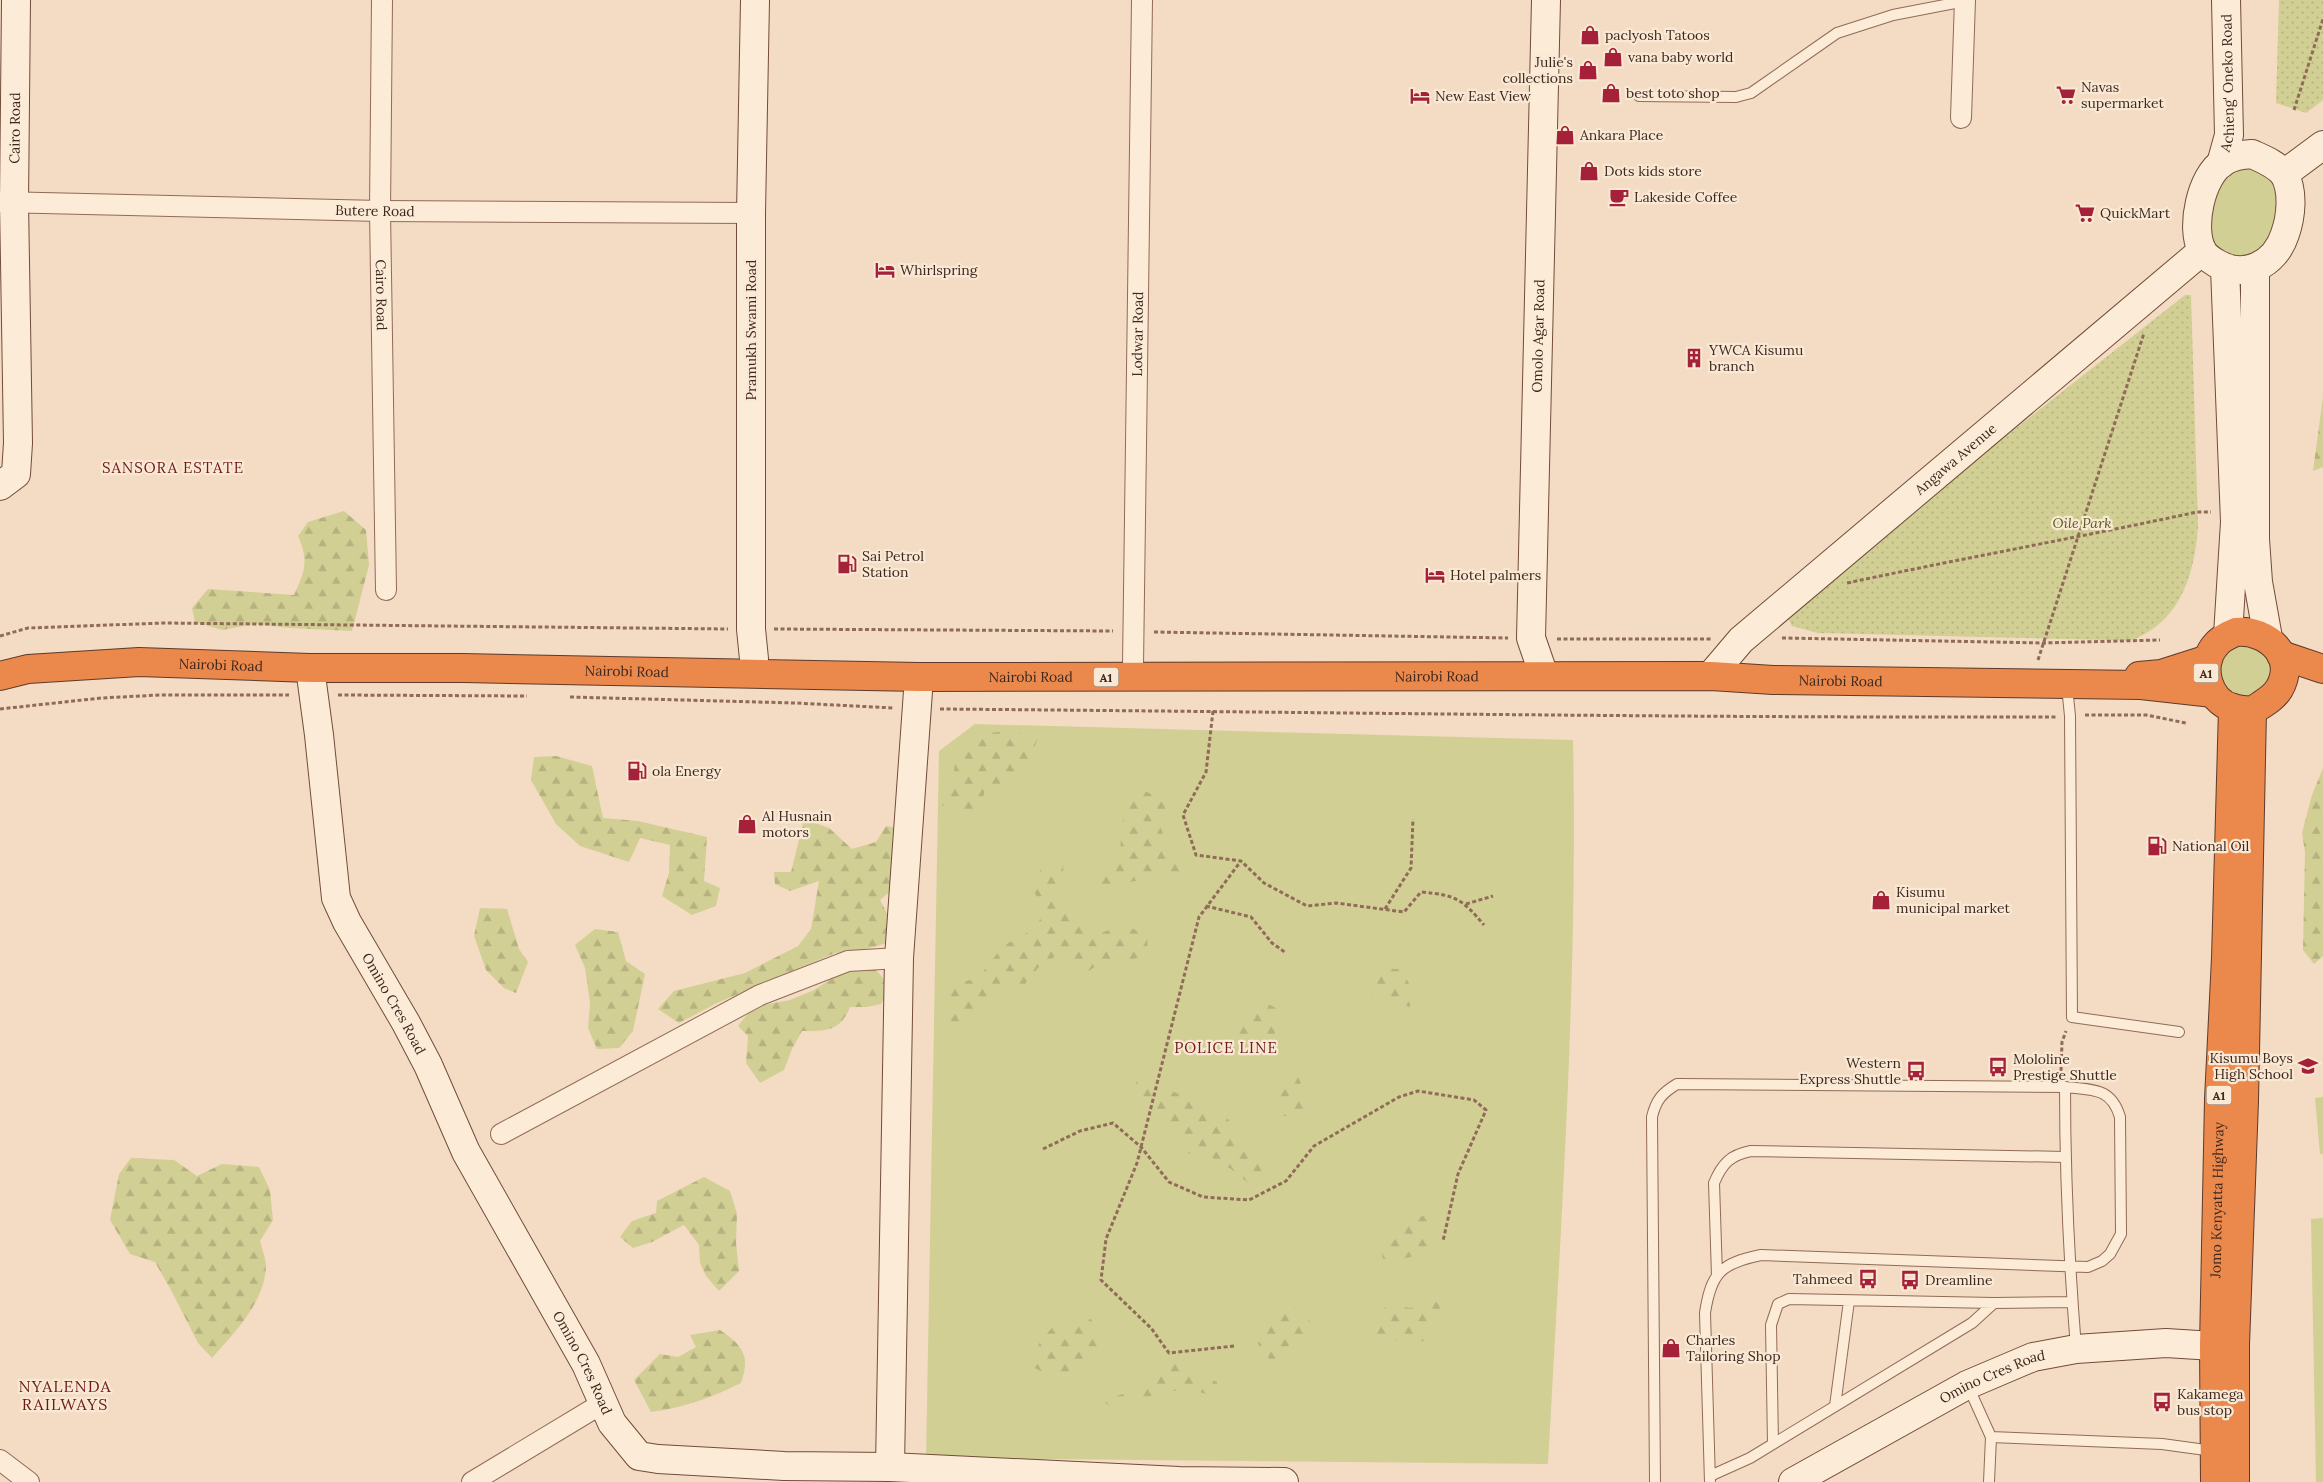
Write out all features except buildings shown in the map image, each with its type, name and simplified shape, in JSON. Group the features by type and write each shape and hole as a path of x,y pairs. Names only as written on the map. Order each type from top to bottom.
{"highway":[{"path":"2228,635 2236,632 2252,632 2274,646 2323,669"},
{"name":"A1","path":"2228,635 2213,648 2208,659 2206,671 2233,704"},
{"path":"2233,704 2273,697 2280,687 2284,666 2274,646"},
{"name":"Nairobi Road","path":"0,672 28,665 87,659 463,655 687,661 754,659 871,666 1010,668 1133,666 1542,670 1628,674 1713,673 1763,678 1817,679 2161,674 2208,659"},
{"name":"Nairobi Road","path":"0,676 28,669 139,662 310,668 463,668 919,677 1711,676 1773,680 2141,685 2233,704"},
{"path":"2280,687 2323,679"},
{"name":"Jomo Kenyatta Highway","path":"2215,1482 2214,1451 2225,1346 2231,1100 2233,704"},
{"name":"Jomo Kenyatta Highway","path":"2225,1346 2235,1482"}],"main road":[{"name":"Cairo Road","path":"0,486 16,474 18,442 8,316 7,202 16,0"},
{"name":"Pramukh Swami Road","path":"754,659 751,629 751,213 755,0"},
{"name":"Omolo Agar Road","path":"1542,670 1531,638 1546,0"},
{"name":"Achieng' Oneko Road","path":"2221,164 2228,135 2226,0"},
{"name":"Achieng' Oneko Road","path":"2246,0 2245,133 2252,154"},
{"path":"2284,174 2323,145"},
{"path":"2252,154 2270,162 2284,174 2288,188 2290,203 2285,234 2278,249 2267,262 2242,272 2225,268 2202,251 2197,234 2201,199 2209,178 2221,164 2235,156 2252,154"},
{"name":"Angawa Avenue","path":"1713,673 1741,640 2202,251"},
{"path":"2225,268 2234,510 2228,635"},
{"path":"2255,268 2255,539 2258,582 2274,646"},
{"name":"Omino Cres Road","path":"310,668 320,735 336,898 347,922 384,984 428,1065 466,1152 586,1364 612,1423 639,1456 658,1459 784,1466 890,1467 964,1477 1179,1482 1284,1482"},
{"path":"890,1467 899,958 915,709 919,677"},
{"name":"Omino Cres Road","path":"1793,1482 1967,1385 2033,1357 2076,1349 2166,1343 2225,1346"}],"street":[{"name":"Cairo Road","path":"382,0 380,211 386,590"},
{"name":"Lodwar Road","path":"1133,666 1135,632 1142,0"},
{"path":"1961,118 1965,0"},
{"name":"Butere Road","path":"7,202 380,211 751,213"},
{"path":"501,1134 760,995 848,961 899,958"},
{"path":"472,1482 603,1403"},
{"path":"0,1460 29,1482"}],"lane":[{"path":"1639,96 1736,97 1751,93 1837,33 1893,15 1965,0"},
{"path":"2067,683 2070,716 2072,1017 2178,1032"},
{"path":"1655,1482 1652,1117 1655,1102 1664,1092 1677,1084 2063,1087 2100,1091 2116,1104 2120,1116 2121,1234 2110,1254 2102,1261 2088,1267 1761,1255 1742,1259 1728,1265 1717,1276 1709,1290 1705,1313 1710,1479 1750,1458 1972,1323 1994,1304"},
{"path":"2063,1087 2069,1265 2076,1349"},
{"path":"1717,1276 1714,1183 1720,1170 1736,1154 1751,1151 2065,1157"},
{"path":"1773,1444 1770,1325 1778,1304 1789,1299 1994,1304 2072,1302"},
{"path":"1835,1406 1849,1301"},
{"path":"1967,1385 1991,1437 1989,1482"},
{"path":"1991,1437 2162,1444 2214,1451"}],"path":[{"path":"2294,110 2323,19"},
{"path":"2034,676 2043,642 2146,327"},
{"path":"1842,584 2197,512 2234,510"},
{"path":"0,636 28,628 164,623 1741,640 1837,638 2117,643 2160,640"},
{"path":"0,709 101,698 160,695 528,696"},
{"path":"567,697 795,703 915,709 1213,711 1389,715 1736,715 1829,718 2146,715 2186,723"},
{"path":"1213,711 1206,772 1183,815 1196,855 1241,861 1264,883 1307,906 1336,903 1404,912 1421,892 1446,894 1466,904 1484,925"},
{"path":"1385,909 1412,868 1414,819"},
{"path":"1234,1346 1169,1353 1151,1328 1101,1280 1106,1239 1141,1147 1199,917 1241,861"},
{"path":"1466,904 1493,896"},
{"path":"1206,906 1251,917 1272,943 1286,953"},
{"path":"2063,1087 2062,1042 2072,1017"},
{"path":"1043,1149 1080,1131 1113,1123 1141,1147 1169,1182 1203,1197 1249,1200 1286,1181 1314,1146 1399,1097 1418,1091 1474,1100 1486,1110 1458,1174 1443,1241"}],"green space":[{"path":"2279,0 2323,0 2323,100 2306,113 2276,103"},
{"path":"2232,162 2265,166 2281,195 2271,247 2236,262 2211,246 2206,208"},
{"name":"Oile Park","path":"2185,295 2191,295 2198,526 2194,560 2183,591 2175,606 2152,629 2134,639 2123,641 1818,633 1792,626 1784,611"},
{"path":"2323,397 2323,467 2313,471"},
{"path":"344,511 366,530 369,565 352,631 255,624 222,630 195,622 192,608 208,589 294,595 304,566 304,552 298,536 308,522"},
{"path":"2236,635 2280,660 2260,700 2223,698 2214,653"},
{"path":"975,724 1573,740 1574,831 1571,1012 1548,1464 926,1458 939,751"},
{"path":"1008,731 1038,737 1027,769 1001,784 986,787 977,817 958,814 942,805 944,790 954,773 955,758 980,734"},
{"path":"556,756 592,766 603,818 638,821 707,837 704,881 720,888 716,906 692,915 662,896 669,873 670,845 640,838 629,862 580,846 556,824 531,780 534,757"},
{"path":"2323,768 2323,956 2314,964 2303,950 2305,852 2302,833 2312,795"},
{"path":"1145,791 1170,803 1159,824 1180,873 1118,884 1099,885 1095,882 1120,852 1122,824 1129,796"},
{"path":"804,819 829,828 852,849 876,842 886,826 897,828 894,888 880,900 891,921 887,943 859,951 835,953 717,1003 679,1023 658,1009 674,991 745,973 798,946 811,929 819,881 790,891 775,884 774,872 791,872"},
{"path":"1064,863 1060,896 1091,937 1122,925 1147,934 1148,956 1122,961 1101,962 1089,971 1065,952 1042,963 1025,984 1001,989 954,1029 945,1014 945,998 954,985 979,977 1003,946 1030,931 1046,913 1035,894 1032,881 1042,868"},
{"path":"480,908 507,909 519,949 528,962 516,993 504,988 486,970 474,936"},
{"path":"595,929 618,932 626,961 645,974 633,1031 619,1048 597,1049 588,1028 590,1003 585,968 575,945"},
{"path":"875,969 891,987 881,1004 867,1007 850,1007 837,1026 818,1031 802,1031 792,1049 784,1070 760,1083 746,1063 748,1036 738,1026 753,1007 790,1000 814,990 846,970"},
{"path":"1385,969 1402,969 1411,988 1410,1007 1390,1001 1371,999 1371,979"},
{"path":"1260,1000 1280,1010 1275,1034 1251,1042 1236,1037 1242,1016"},
{"path":"1298,1077 1305,1092 1316,1105 1306,1119 1277,1115 1275,1091"},
{"path":"1138,1079 1196,1100 1228,1119 1266,1176 1252,1186 1231,1169 1208,1155 1189,1154 1165,1122 1129,1097"},
{"path":"2323,1097 2323,1154 2320,1154 2315,1098"},
{"path":"131,1158 174,1160 197,1176 222,1164 259,1167 270,1190 273,1220 260,1241 266,1267 260,1293 247,1316 212,1358 198,1343 155,1262 130,1254 110,1220 119,1174"},
{"path":"704,1177 730,1191 737,1214 736,1243 739,1271 719,1291 706,1276 700,1263 699,1245 684,1225 652,1242 633,1248 620,1237 632,1221 656,1213 657,1201"},
{"path":"1429,1215 1431,1236 1427,1251 1384,1266 1383,1243 1391,1228 1407,1220"},
{"path":"2323,1218 2323,1482 2316,1482 2311,1219"},
{"path":"1448,1300 1428,1341 1403,1342 1373,1334 1374,1315 1390,1304 1409,1308"},
{"path":"1288,1304 1303,1313 1316,1328 1282,1350 1274,1365 1258,1344 1263,1327"},
{"path":"1091,1319 1103,1339 1080,1377 1052,1377 1029,1365 1042,1338 1057,1323"},
{"path":"720,1330 739,1346 745,1358 741,1383 698,1401 675,1408 651,1412 634,1380 660,1354 678,1357 696,1347 690,1335"},
{"path":"1166,1360 1217,1382 1217,1398 1194,1390 1174,1391 1109,1406 1103,1400 1136,1390"}],"place":[{"name":"paclyosh Tatoos","path":"1590,35"},
{"name":"vana baby world","path":"1613,57"},
{"name":"Julie's collections","path":"1588,70"},
{"name":"best toto shop","path":"1611,93"},
{"name":"Navas supermarket","path":"2066,95"},
{"name":"New East View","path":"1420,96"},
{"name":"Ankara Place","path":"1565,135"},
{"name":"Dots kids store","path":"1589,171"},
{"name":"Lakeside Coffee","path":"1619,197"},
{"name":"QuickMart","path":"2085,213"},
{"name":"Whirlspring","path":"885,270"},
{"name":"YWCA Kisumu branch","path":"1694,358"},
{"name":"Sai Petrol Station","path":"847,564"},
{"name":"Hotel palmers","path":"1435,575"},
{"name":"ola Energy","path":"637,771"},
{"name":"Al Husnain motors","path":"747,824"},
{"name":"National Oil","path":"2157,846"},
{"name":"Kisumu municipal market","path":"1881,900"},
{"name":"Kisumu Boys High School","path":"2308,1066"},
{"name":"Mololine Prestige Shuttle","path":"1998,1067"},
{"name":"Western Express Shuttle","path":"1916,1071"},
{"name":"Tahmeed","path":"1868,1279"},
{"name":"Dreamline","path":"1910,1280"},
{"name":"Charles Tailoring Shop","path":"1671,1348"},
{"name":"Kakamega bus stop","path":"2162,1402"}],"district":[{"name":"SANSORA ESTATE","path":"173,467"},
{"name":"POLICE LINE","path":"1226,1047"},
{"name":"NYALENDA RAILWAYS","path":"65,1395"}]}
